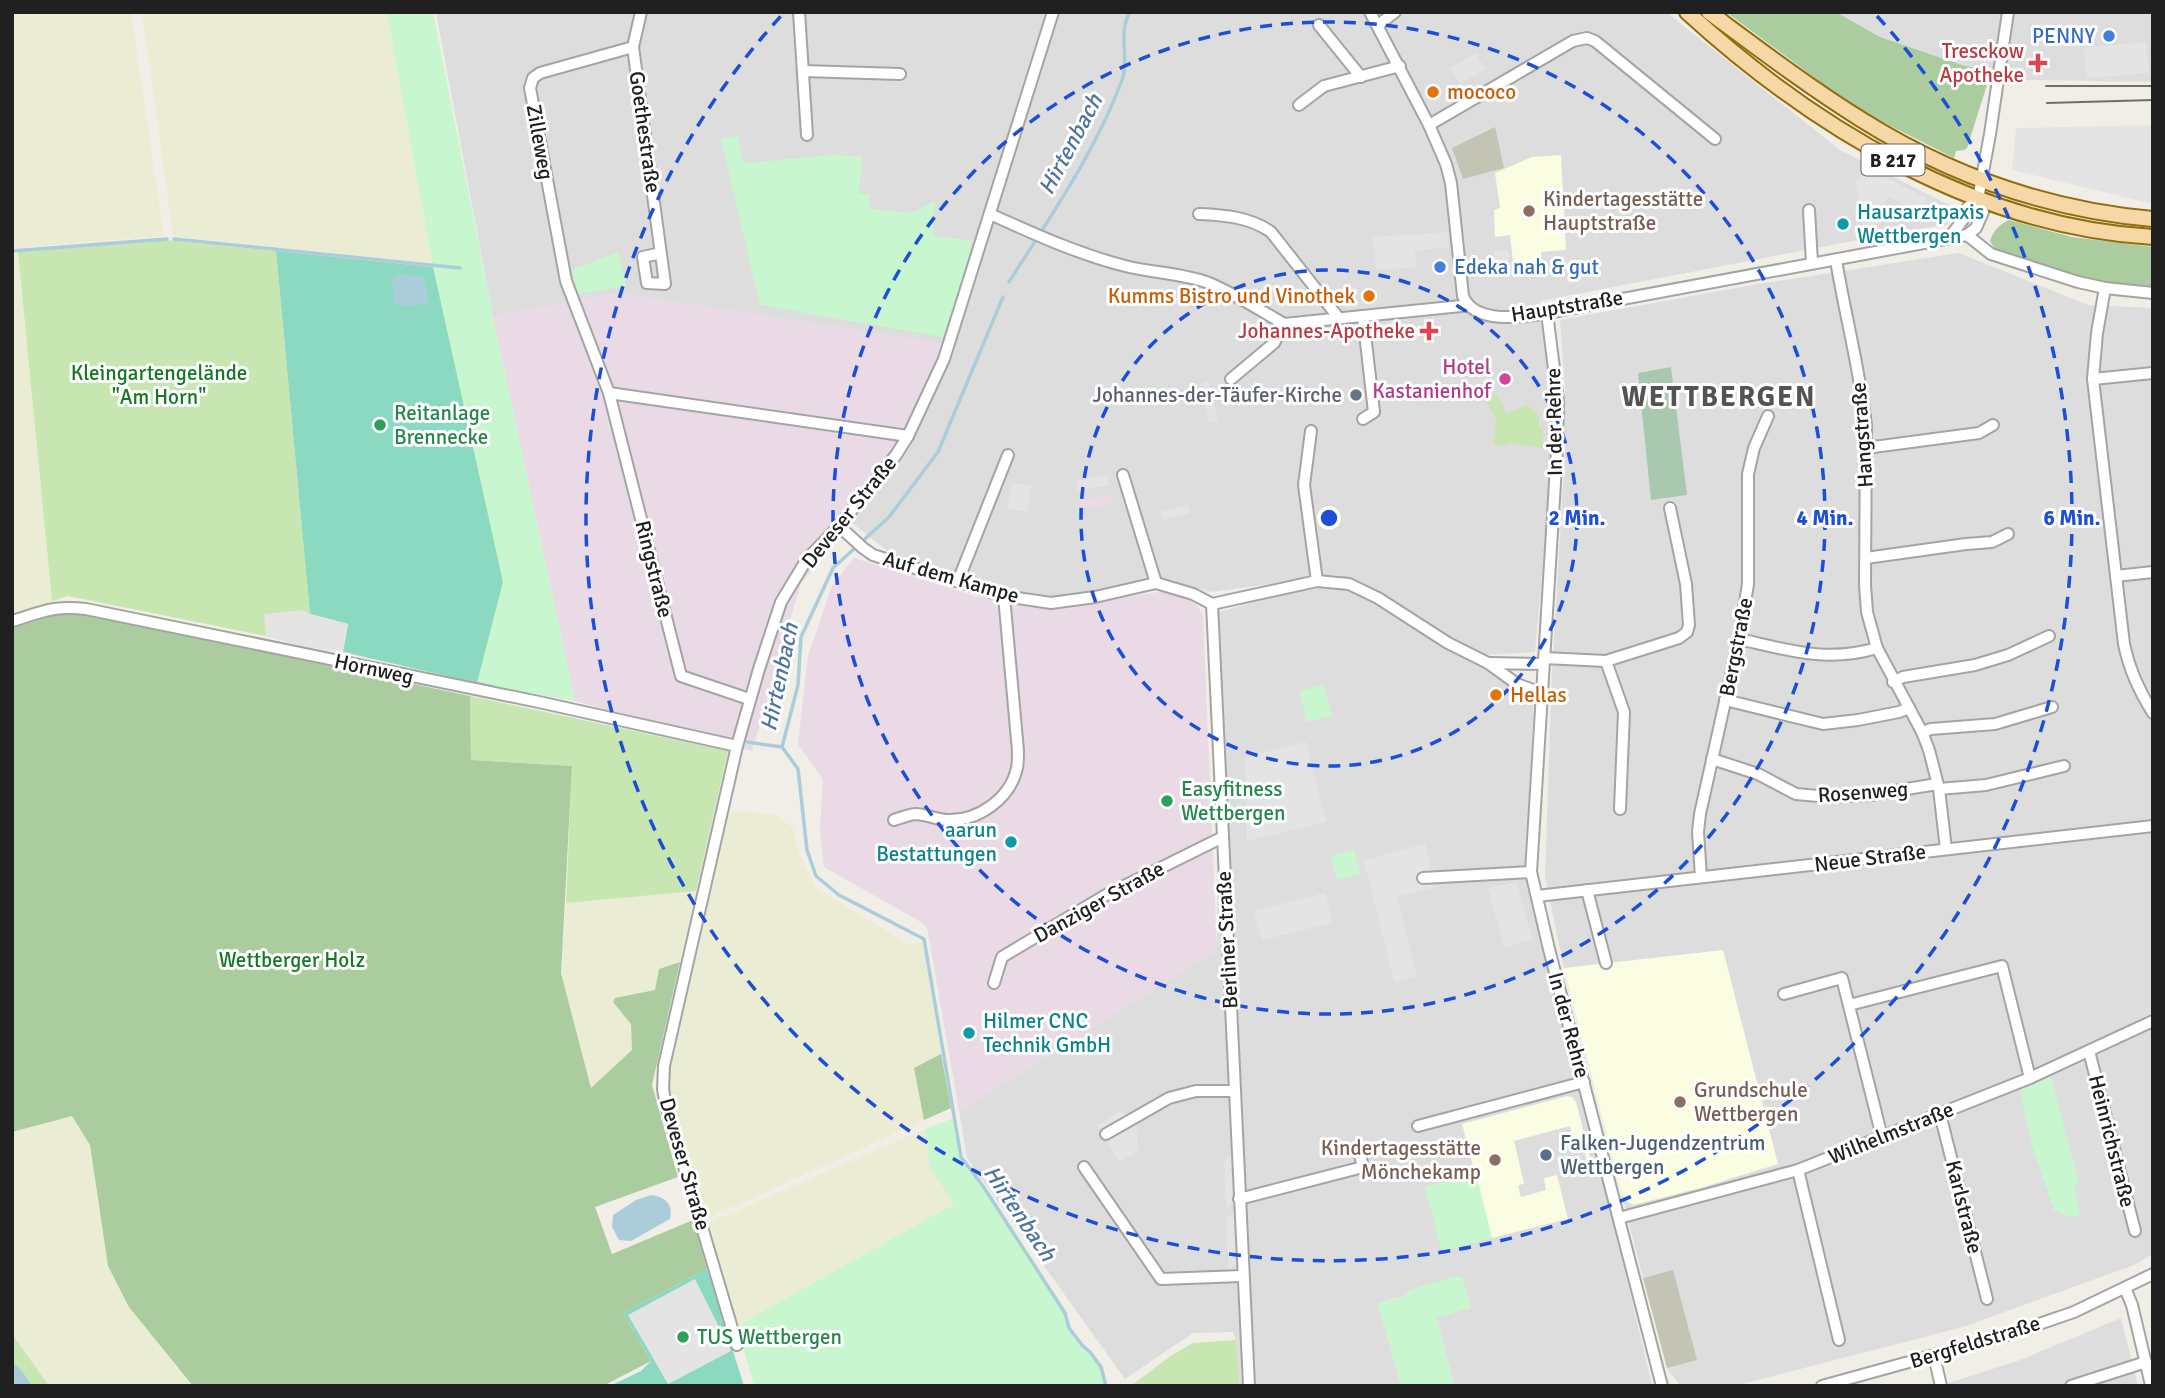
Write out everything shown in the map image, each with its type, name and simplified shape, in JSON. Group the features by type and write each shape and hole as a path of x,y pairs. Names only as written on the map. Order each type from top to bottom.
{"main road":[{"name":"B 217","path":"1687,12 1753,67 1813,111 1884,155 1978,199 2076,227 2153,237"},
{"name":"B 217","path":"1709,12 1863,120 1928,156 1982,180 2079,210 2153,219"}],"street":[{"name":"Goethestraße","path":"641,12 633,47 661,253"},
{"path":"799,12 807,135"},
{"name":"Deveser Straße","path":"737,1345 663,1090 664,1066 737,746 749,699 781,602 807,559 839,526 896,455 908,436 944,359 1053,12"},
{"path":"990,214 1034,234 1127,267 1178,275 1210,284 1284,324 1461,306 1466,303 1463,296 1451,183 1439,146 1370,12"},
{"path":"1378,25 1395,12"},
{"path":"2008,12 1978,199 1983,212 1976,228 1967,235 1991,254 2105,288 2153,293"},
{"path":"1319,24 1361,77"},
{"path":"1429,125 1573,41 1587,38 1595,41 1716,139"},
{"name":"Zilleweg","path":"576,309 566,281 530,83 540,73 633,47"},
{"path":"1299,105 1324,86 1400,66"},
{"path":"803,71 900,74"},
{"path":"1949,238 1965,217 1968,207 1978,199"},
{"path":"1809,210 1812,264"},
{"path":"1199,214 1230,216 1262,226 1271,232 1338,317"},
{"name":"Hauptstraße","path":"1466,303 1482,314 1509,317 1547,313 1967,235"},
{"name":"Hangstraße","path":"1836,260 1863,401 1866,448 1867,612 1877,648 1922,732 1938,786 1946,849"},
{"path":"2105,288 2095,345 2093,379 2127,662 2153,713"},
{"name":"Ringstraße","path":"576,309 609,393 681,676 749,699"},
{"name":"In der Rehre","path":"1547,313 1558,400 1558,450 1531,872 1662,1386"},
{"path":"1363,316 1374,412 1363,419"},
{"path":"1231,379 1274,343 1284,324"},
{"path":"2093,379 2153,373"},
{"path":"609,393 908,436"},
{"name":"Bergstraße","path":"1701,877 1698,832 1748,584 1748,474 1754,448 1768,416"},
{"path":"1866,448 1979,433 1993,425"},
{"path":"1311,431 1304,485 1317,581"},
{"path":"958,580 1008,455"},
{"path":"1123,475 1156,583"},
{"path":"1489,663 1606,661 1679,638 1687,632 1689,625 1686,584 1670,508"},
{"name":"Auf dem Kampe","path":"839,526 873,555 1004,596 1051,603 1095,597 1156,583 1193,594 1212,604"},
{"path":"1866,558 1992,542 2008,534"},
{"path":"2116,576 2153,572"},
{"path":"1212,604 1317,581 1349,584 1378,598 1448,643 1489,663 1517,684 1541,693"},
{"path":"894,820 915,814 946,820 968,817 989,808 1009,785 1017,768 1018,751 1004,596"},
{"name":"Berliner Straße","path":"1212,604 1249,1386"},
{"name":"Hornweg","path":"12,621 55,607 86,609 539,702 737,746"},
{"path":"1893,682 1903,677 1975,665 2049,636"},
{"path":"1739,639 1820,656 1841,656 1877,648"},
{"path":"1606,661 1624,712 1620,808"},
{"path":"1726,700 1823,724 1872,718 1909,708"},
{"path":"1922,732 1994,724 2052,707"},
{"name":"Rosenweg","path":"1712,758 1758,774 1796,794 1829,797 1870,795 1938,786 1986,785 2064,766"},
{"name":"Neue Straße","path":"1537,897 2153,826"},
{"name":"Danziger Straße","path":"993,984 1002,957 1106,895 1223,838"},
{"path":"1423,878 1531,872"},
{"path":"1587,890 1606,963"},
{"path":"1849,1005 2002,966 2030,1078"},
{"path":"1784,994 1842,978 1882,1137"},
{"name":"Wilhelmstraße","path":"1619,1218 1797,1170 2030,1078 2153,1021"},
{"name":"Heinrichstraße","path":"2089,1051 2135,1231"},
{"path":"1418,1126 1584,1082"},
{"path":"1106,1134 1169,1098 1196,1091 1234,1091"},
{"name":"Karlstraße","path":"1940,1114 1987,1299"},
{"path":"1239,1199 1363,1167 1360,1156"},
{"path":"1084,1167 1161,1279 1242,1276"},
{"path":"1797,1170 1839,1340"},
{"name":"Bergfeldstraße","path":"1822,1386 2010,1334 2074,1311 2153,1274"},
{"path":"2125,1288 2132,1305 2151,1385"},
{"path":"1934,1356 1941,1386"},
{"path":"2071,1386 2146,1362"}],"shaded area":[{"path":"12,12 131,12 164,236 12,248"},
{"path":"142,12 387,12 432,263 173,236"},
{"path":"436,12 1666,12 1840,150 1949,205 1951,214 1947,225 1540,301 1553,401 1551,473 1535,652 1482,655 1433,633 1364,584 1336,575 1211,592 1181,584 1041,600 890,553 852,523 909,449 956,346 618,293 493,317"},
{"path":"1836,12 2153,12 2153,82 2025,80 1962,65 1880,37"},
{"path":"2146,42 2149,73 2087,78 2084,48"},
{"path":"1476,53 1485,69 1460,84 1450,68"},
{"path":"2153,125 2153,204 2012,170 2016,128"},
{"path":"1495,127 1504,168 1463,179 1452,148"},
{"name":"Kindertagesstätte Hauptstraße","path":"1561,155 1566,250 1541,252 1542,267 1514,269 1510,235 1495,237 1494,210 1500,208 1495,173 1532,157"},
{"path":"1869,169 1927,198 1920,212 1888,196 1880,213 1881,223 1863,227 1856,180"},
{"path":"1448,232 1449,247 1415,251 1416,267 1376,270 1373,237"},
{"path":"1508,250 1506,268 1495,269 1494,251"},
{"path":"12,252 18,252 52,601 12,613"},
{"path":"1959,253 2088,305 2153,308 2153,1254 2134,1265 1963,1327 1735,1386 1680,1386 1667,1368 1696,1359 1673,1271 1643,1278 1564,968 1545,877 1552,671 1565,453 1565,390 1560,320 1758,284"},
{"path":"618,293 957,346 909,449 801,583 752,751 575,701 493,317"},
{"path":"1671,367 1687,495 1651,500 1638,373"},
{"path":"1209,381 1218,421 1209,423 1200,384"},
{"path":"1107,475 1109,485 1078,491 1077,481"},
{"path":"1012,483 1031,486 1027,512 1008,509"},
{"path":"1112,496 1112,504 1080,508 1079,499"},
{"path":"1188,505 1190,513 1162,520 1160,512"},
{"path":"854,558 978,597 1060,608 1170,590 1197,605 1203,615 1217,950 959,1111 927,927 824,867 820,829 823,779 798,744 808,656 832,586"},
{"path":"1317,584 1348,586 1377,600 1534,699 1525,866 1591,1126 1652,1386 1450,1386 1454,1384 1436,1317 1407,1295 1378,1303 1401,1386 1240,1386 1233,1332 1193,1333 1125,1379 967,1158 959,1111 1217,950 1219,612"},
{"path":"303,610 348,624 343,652 311,648 266,636 264,614"},
{"path":"1306,742 1326,822 1247,841 1245,757"},
{"path":"730,810 776,815 793,828 799,854 816,888 908,944 923,942 941,1054 915,1068 924,1120 706,1219 667,1084"},
{"path":"1425,844 1436,887 1397,897 1417,976 1394,982 1364,860"},
{"path":"1517,882 1532,940 1504,947 1488,888"},
{"path":"696,891 680,962 659,969 655,990 613,1002 631,1024 632,1050 591,1089 561,973 566,903"},
{"path":"1325,893 1332,923 1262,940 1254,911"},
{"name":"Grundschule Wettbergen","path":"1723,950 1778,1164 1633,1205 1622,1195 1564,968"},
{"name":"Kindertagesstätte Mönchekamp","path":"1567,1096 1576,1102 1594,1173 1590,1174 1583,1146 1575,1148 1570,1126 1514,1141 1524,1183 1518,1186 1521,1197 1546,1190 1544,1178 1557,1175 1568,1219 1492,1238 1462,1124"},
{"path":"1120,1111 1130,1115 1102,1132 1098,1125"},
{"path":"72,1116 90,1145 98,1208 129,1307 193,1386 49,1386 12,1334 12,1132"},
{"path":"1136,1122 1138,1151 1119,1162 1106,1139"},
{"path":"925,1129 930,1168 954,1204 737,1326 707,1224"},
{"path":"1232,1154 1235,1203 1226,1209 1224,1160"},
{"path":"1234,1213 1237,1263 1229,1270 1226,1218"},
{"path":"1673,1270 1697,1360 1667,1368 1643,1278"},
{"name":"TUS Wettbergen","path":"695,1279 731,1351 668,1384 628,1315"},
{"path":"2121,1318 2138,1386 1940,1386 2020,1360"}],"green space":[{"path":"387,12 433,12 493,317 575,701 477,683 503,582 433,267"},
{"path":"1726,12 1836,12 1880,37 1991,72 1967,148 1956,151 1954,158 1871,116"},
{"path":"737,136 744,163 833,155 862,157 859,193 870,195 869,209 911,213 935,201 933,236 972,241 943,337 760,305 721,139"},
{"path":"2009,220 2072,237 2153,247 2153,293 2078,282 1995,249 1990,241 1991,237 1997,228"},
{"name":"Kleingartengelände \"Am Horn\"","path":"167,240 276,251 311,648 266,636 68,596 52,601 18,252"},
{"name":"Reitanlage Brennecke","path":"276,251 433,267 503,582 477,683 343,652 348,624 310,614"},
{"path":"618,252 626,286 578,294 572,270"},
{"path":"1496,393 1507,414 1527,404 1539,416 1539,427 1543,427 1542,448 1507,443 1506,446 1493,445 1496,420 1485,398"},
{"name":"Wettberger Holz","path":"68,611 470,696 471,760 572,766 561,973 591,1088 632,1050 631,1024 613,1002 615,998 655,990 659,969 680,962 652,1085 678,1177 595,1207 612,1254 693,1220 707,1269 623,1313 651,1361 603,1386 193,1386 129,1307 108,1266 90,1145 72,1116 12,1132 12,628"},
{"path":"1324,685 1332,716 1307,722 1300,691"},
{"path":"470,696 728,751 696,891 566,903 572,766 471,760"},
{"path":"1354,850 1360,874 1337,880 1331,856"},
{"path":"941,1054 951,1108 924,1120 914,1068"},
{"path":"2051,1077 2079,1183 2074,1185 2080,1215 2069,1217 2054,1210 2032,1146 2020,1090"},
{"path":"954,1118 960,1156 1065,1313 1069,1328 1101,1367 1106,1386 754,1386 737,1326 954,1204 930,1168 925,1129"},
{"path":"1476,1174 1492,1238 1445,1251 1441,1248 1425,1187"},
{"name":"TUS Wettbergen","path":"707,1269 744,1386 610,1386 641,1371 651,1361 623,1313"},
{"path":"1458,1276 1463,1279 1471,1308 1436,1318 1454,1385 1401,1386 1378,1303 1407,1295 1408,1290"},
{"path":"12,1334 49,1386 12,1386"},
{"path":"1236,1340 1240,1386 1131,1386 1169,1357 1193,1343"}],"water":[{"path":"401,274 424,278 429,303 400,307 394,303 392,278"},
{"path":"651,1195 661,1197 667,1202 670,1219 631,1241 619,1240 612,1227 613,1215 636,1200"}],"waterway":[{"name":"Hirtenbach","path":"1009,282 1071,184 1111,107 1124,72 1124,29 1130,12"},
{"path":"12,251 167,239"},
{"path":"174,239 460,268"},
{"name":"Hirtenbach","path":"1003,297 938,452 889,517 833,568 801,637 798,685 782,747 798,769 807,850 816,876 839,895 924,939 961,1157 983,1186 1065,1313 1069,1328 1101,1367 1106,1386"},
{"path":"464,680 500,689"},
{"path":"747,742 782,747"},
{"path":"12,1374 21,1386"}],"tram line":[{"path":"2046,86 2153,86"},
{"path":"2047,103 2153,100"}],"place":[{"name":"PENNY","path":"2109,36"},
{"name":"Tresckow Apotheke","path":"2038,63"},
{"name":"mococo","path":"1433,92"},
{"name":"Kindertagesstätte Hauptstraße","path":"1529,211"},
{"name":"Hausarztpaxis Wettbergen","path":"1843,224"},
{"name":"Edeka nah & gut","path":"1440,267"},
{"name":"Kumms Bistro und Vinothek","path":"1369,296"},
{"name":"Johannes-Apotheke","path":"1429,331"},
{"name":"Hotel Kastanienhof","path":"1505,379"},
{"name":"Johannes-der-Täufer-Kirche","path":"1356,395"},
{"name":"Reitanlage Brennecke","path":"380,425"},
{"name":"Hellas","path":"1496,695"},
{"name":"Easyfitness Wettbergen","path":"1167,801"},
{"name":"aarun Bestattungen","path":"1011,842"},
{"name":"Hilmer CNC Technik GmbH","path":"969,1033"},
{"name":"Grundschule Wettbergen","path":"1680,1102"},
{"name":"Falken-Jugendzentrum Wettbergen","path":"1546,1155"},
{"name":"Kindertagesstätte Mönchekamp","path":"1495,1160"},
{"name":"TUS Wettbergen","path":"683,1337"}],"district":[{"name":"WETTBERGEN","path":"1719,396"}]}
